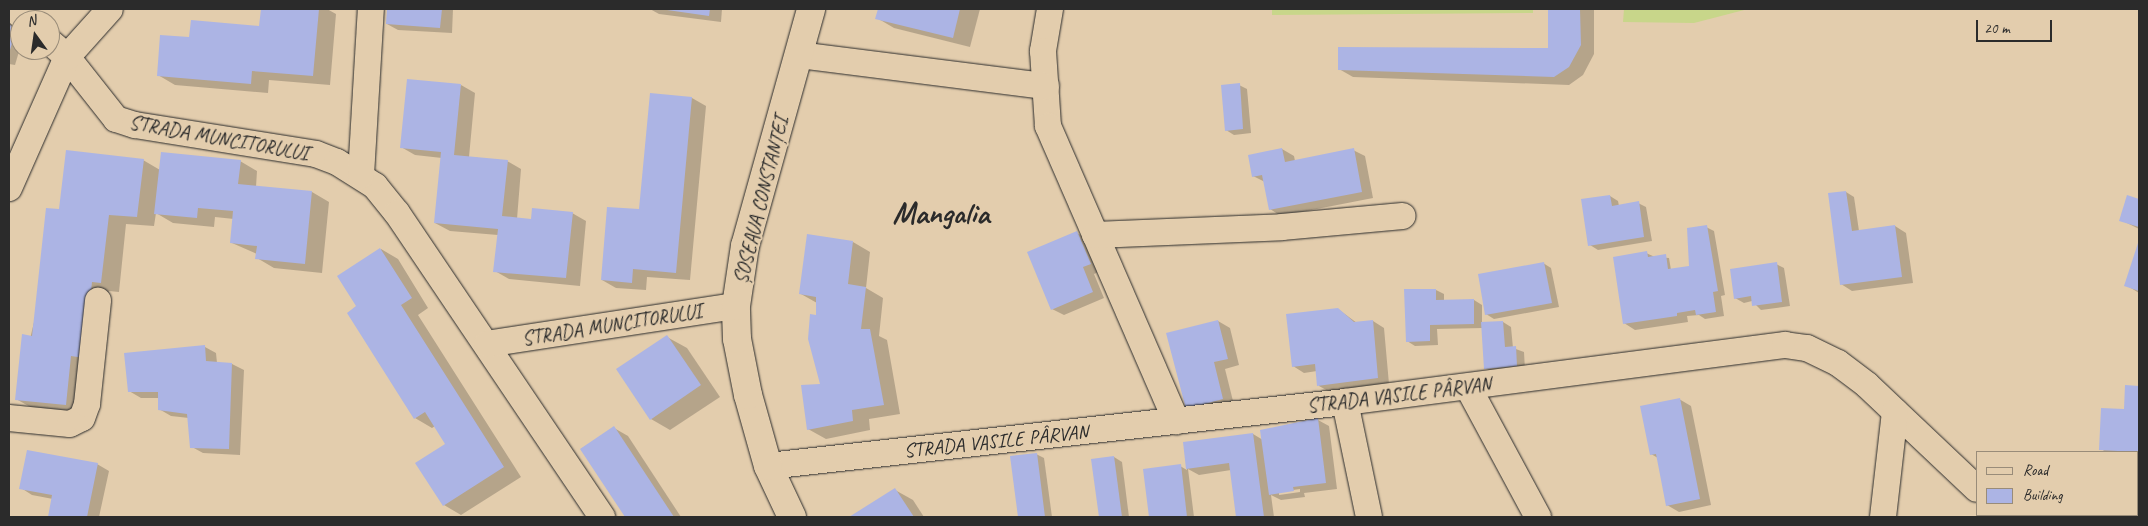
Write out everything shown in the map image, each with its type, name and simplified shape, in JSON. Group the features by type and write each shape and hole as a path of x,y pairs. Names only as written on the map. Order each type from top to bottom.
{"main road":[{"name":"ȘOSEAUA CONSTANȚEI","path":"792,517 768,466 748,395 737,339 736,306 745,246 811,9"}],"street":[{"path":"60,48 110,9"},
{"path":"361,175 371,9"},
{"path":"1050,9 1043,51 1048,126 1176,421"},
{"name":"STRADA MUNCITORULUI","path":"60,50 116,119 135,125 316,154 361,175 388,198 602,517"},
{"path":"799,55 1046,86"},
{"path":"9,188 55,60"},
{"path":"1095,235 1282,228 1402,216"},
{"path":"9,418 70,424 82,418 87,404 98,300"},
{"name":"STRADA MUNCITORULUI","path":"487,344 736,306"},
{"name":"STRADA VASILE PÂRVAN","path":"768,466 1346,402 1785,345 1807,348 1838,363 1895,412 1976,488"},
{"path":"1468,387 1538,517"},
{"path":"1346,402 1370,517"},
{"path":"1883,517 1895,412"}],"green space":[{"path":"1272,9 1533,9 1533,13 1272,15"},
{"path":"1624,9 1748,9 1694,23 1623,22"}],"building":[{"path":"261,9 319,9 313,76 252,71 251,84 157,76 160,35 189,37 191,20 259,26"},
{"path":"387,9 442,9 440,28 386,24"},
{"path":"660,9 710,9 709,16"},
{"path":"878,9 960,9 953,38 875,19"},
{"path":"1548,9 1580,9 1581,45 1569,67 1554,77 1338,70 1338,47 1548,48"},
{"path":"9,25 10,50 9,53"},
{"path":"407,79 461,84 454,155 508,160 502,216 531,219 532,208 573,212 566,278 493,272 498,229 434,223 441,152 400,148"},
{"path":"1240,83 1243,129 1225,131 1221,85"},
{"path":"650,93 692,97 676,273 633,269 632,283 601,280 607,207 639,209"},
{"path":"1282,148 1285,162 1354,148 1362,192 1269,210 1262,175 1252,177 1248,155"},
{"path":"66,150 144,159 137,217 109,215 101,283 92,282 84,358 71,356 66,405 15,400 22,334 32,336 46,208 59,209"},
{"path":"161,152 241,160 238,184 312,191 305,264 255,259 257,246 230,243 233,211 198,208 197,218 154,214"},
{"path":"1846,191 1852,231 1895,225 1902,277 1840,285 1828,193"},
{"path":"1610,195 1612,206 1639,201 1644,237 1588,246 1581,199"},
{"path":"2127,195 2139,199 2139,227 2119,221"},
{"path":"1707,225 1718,291 1713,292 1716,312 1696,315 1695,310 1677,313 1677,316 1623,324 1613,257 1647,251 1648,257 1666,254 1668,269 1689,266 1687,228"},
{"path":"1077,231 1091,264 1083,267 1093,292 1051,310 1027,252"},
{"path":"807,234 853,241 848,284 866,287 861,329 870,329 884,405 852,410 853,421 807,430 801,385 820,384 808,339 810,314 816,315 816,297 799,294"},
{"path":"2139,240 2139,291 2124,286"},
{"path":"380,248 412,298 401,305 504,467 443,506 415,463 445,444 425,412 414,419 347,313 356,306 337,276"},
{"path":"1544,262 1552,303 1485,315 1478,274"},
{"path":"1777,262 1782,302 1752,306 1751,296 1734,299 1730,269"},
{"path":"1404,289 1436,289 1436,300 1474,299 1474,324 1430,325 1430,341 1406,342"},
{"path":"1338,308 1354,322 1373,320 1378,378 1317,386 1315,364 1292,367 1286,314"},
{"path":"1218,320 1228,359 1214,362 1223,399 1186,409 1166,333"},
{"path":"1503,321 1505,347 1516,346 1517,366 1484,369 1481,322"},
{"path":"667,335 701,385 650,420 616,369"},
{"path":"205,345 206,361 232,363 229,449 190,448 187,414 158,410 158,392 128,392 124,353"},
{"path":"2125,385 2139,386 2139,472 2138,451 2099,450 2101,408 2124,409"},
{"path":"1680,398 1700,499 1666,506 1656,454 1650,455 1640,406"},
{"path":"1318,418 1326,483 1293,487 1294,491 1269,495 1260,430"},
{"path":"614,426 674,517 625,517 580,449"},
{"path":"1253,433 1264,517 1236,517 1229,463 1186,469 1183,442"},
{"path":"27,450 98,463 87,517 48,517 52,495 19,489"},
{"path":"1037,453 1045,517 1018,517 1010,456"},
{"path":"1114,456 1122,517 1099,517 1091,459"},
{"path":"1181,464 1187,517 1149,517 1143,469"},
{"path":"895,488 914,517 849,517"}],"district":[{"name":"Mangalia","path":"941,213"}]}
